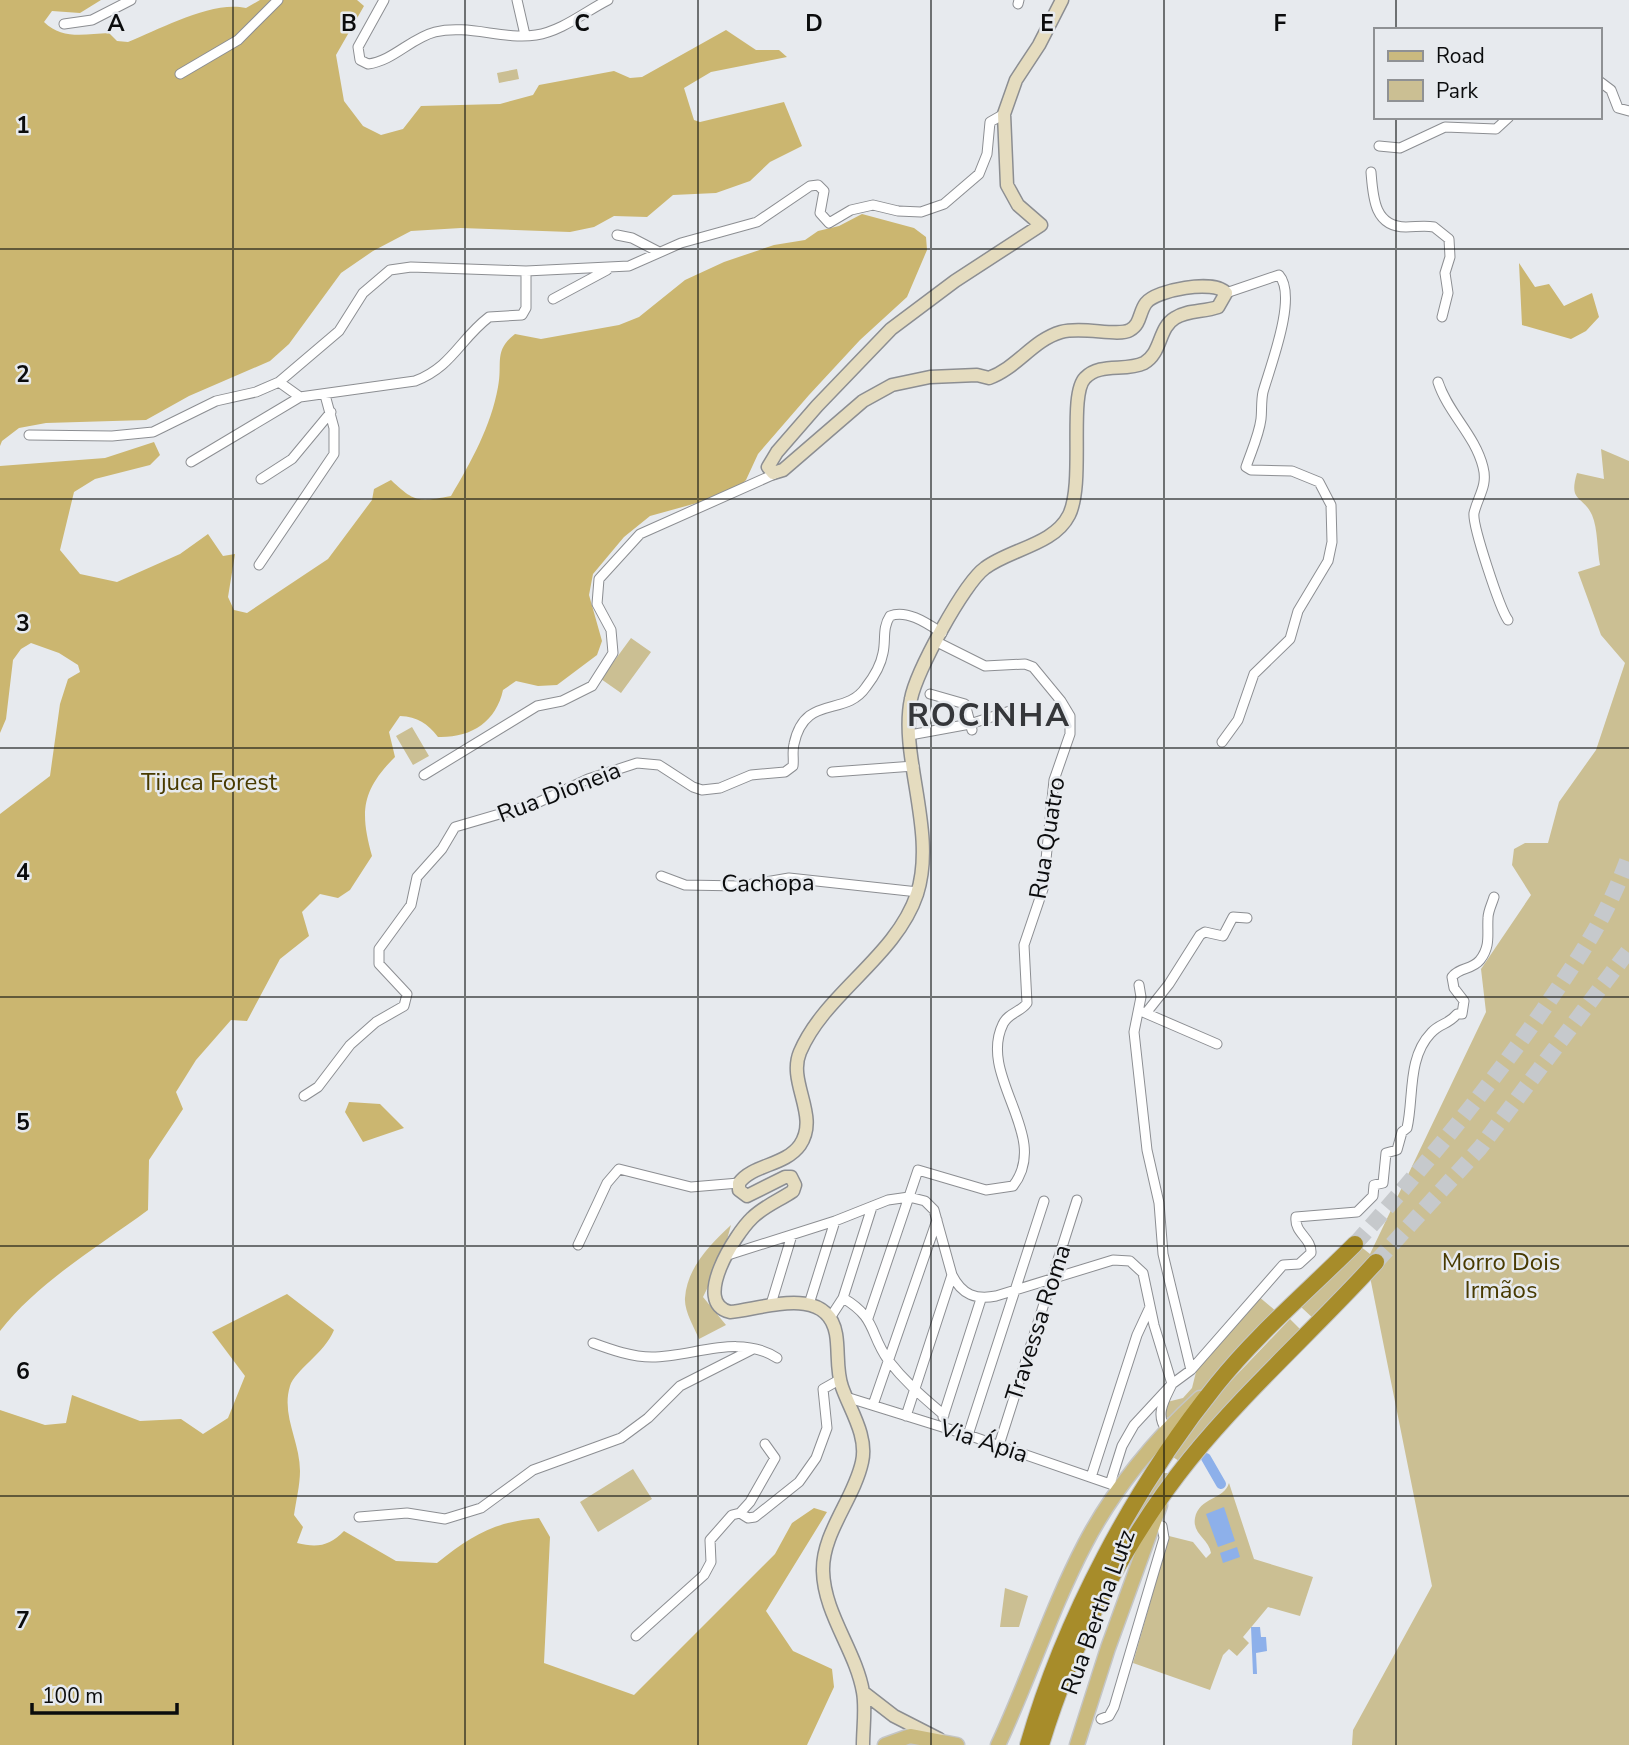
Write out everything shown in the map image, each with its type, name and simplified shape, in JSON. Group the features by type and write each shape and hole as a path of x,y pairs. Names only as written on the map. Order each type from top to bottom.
{"highway":[{"path":"1035,1741 1058,1658 1111,1547 1139,1499 1217,1383 1354,1244"},
{"path":"1035,1741 1095,1614 1163,1495 1218,1428 1376,1262"}],"main road":[{"path":"998,1745 1077,1561 1115,1486 1167,1430 1217,1383"},
{"name":"Rua Bertha Lutz","path":"1077,1745 1163,1495"},
{"path":"885,1745 910,1735 950,1743"}],"street":[{"path":"64,24 92,20 131,0"},
{"path":"180,74 239,40 278,0"},
{"path":"384,0 358,47 363,63 380,61 435,32 463,30 525,35 550,32 608,0"},
{"path":"517,0 525,35"},
{"path":"777,473 770,471 768,467 776,452 871,347 924,303 1041,225 1018,205 1007,185 1004,114 1016,80 1040,45 1062,0"},
{"path":"1601,82 1611,90 1618,108 1629,111"},
{"path":"29,435 112,436 153,432 216,401 256,392 279,382 340,331 363,293 390,270 425,267 526,271 638,264 659,252 757,222 810,186 818,185 824,191 820,213 829,223 851,210 873,205 898,211 936,208 979,174 987,154 989,125 996,116 1004,114"},
{"path":"1379,146 1400,148 1445,127 1496,129 1507,119"},
{"path":"1371,172 1376,206 1383,220 1396,227 1434,227 1449,239 1450,257 1445,273 1448,293 1442,317"},
{"path":"617,235 632,238 659,252"},
{"path":"553,299 611,267"},
{"path":"191,462 300,397 415,381 432,374 445,365 489,317 522,315 526,308 526,271"},
{"path":"578,1245 607,1182 619,1170 691,1187 739,1183 749,1174 792,1153 801,1144 806,1124 796,1073 799,1054 832,1007 889,939 918,891 921,837 910,700 915,683 939,637 967,587 979,572 1051,534 1069,515 1075,491 1079,425 1076,399 1082,380 1094,371 1138,365 1148,361 1155,353 1171,320 1218,307 1226,293 1279,275 1284,287 1279,337 1262,394 1261,422 1245,467 1251,470 1292,471 1319,482 1331,505 1332,542 1328,561 1298,611 1290,639 1256,670 1238,720 1222,742"},
{"path":"424,775 537,706 562,701 592,686 613,653 611,630 597,604 599,579 640,534 777,473 840,424 863,401 892,385 930,377 977,375 989,378 1006,370 1048,336 1080,328 1121,333 1130,330 1138,323 1145,304 1157,296 1200,286 1219,287 1226,293"},
{"path":"279,382 300,397"},
{"path":"1438,382 1444,401 1464,428 1482,462 1485,486 1474,517 1486,562 1508,620"},
{"path":"259,565 334,454 331,412 325,395"},
{"path":"261,479 292,459 331,412"},
{"name":"Rua Dioneia","path":"304,1096 318,1087 350,1045 376,1022 404,1006 407,994 379,964 379,948 411,905 420,872 442,849 455,827 537,803 588,779 637,763 659,765 693,788 702,790 720,788 751,775 788,771 793,766 793,747 800,727 810,714 855,698 867,685 883,655 885,626 890,616 898,614 911,617 939,637"},
{"name":"Rua Quatro","path":"909,1197 918,1170 992,1191 1013,1186 1021,1170 1022,1133 1001,1076 1000,1035 1006,1018 1027,1003 1024,945 1043,889 1054,780 1071,727 1067,709 1033,667 1025,664 985,666 939,637"},
{"path":"930,694 965,704 971,727"},
{"path":"911,735 971,727 1010,711"},
{"path":"832,772 914,766"},
{"name":"Cachopa","path":"662,876 685,885 741,886 789,878 918,891"},
{"path":"1115,1486 1126,1437 1172,1384 1191,1370 1283,1265 1299,1264 1311,1253 1311,1247 1296,1228 1296,1217 1357,1212 1373,1196 1374,1185 1383,1183 1387,1153 1397,1150 1402,1132 1408,1128 1413,1077 1422,1046 1432,1032 1451,1023 1456,1015 1462,1014 1464,1001 1454,988 1452,977 1458,971 1476,964 1485,953 1489,940 1488,916 1494,897"},
{"path":"1142,1011 1169,984 1200,935 1205,932 1223,936 1233,916 1247,918"},
{"path":"1139,985 1142,1011 1135,1043 1147,1150 1159,1203 1163,1254 1191,1370"},
{"path":"1142,1011 1217,1044"},
{"path":"739,1183 739,1190 747,1196 785,1177 791,1177 795,1185 793,1191 753,1217 728,1255 713,1290 718,1305 730,1312 771,1304 809,1304 830,1318 836,1338 839,1380 860,1432 863,1459 828,1545 823,1572 828,1596 863,1692 863,1745"},
{"path":"868,1318 909,1197"},
{"path":"728,1255 835,1221 888,1200 909,1197 925,1201 938,1218 952,1275 962,1290 981,1299 1014,1292 1091,1266 1121,1259 1135,1263 1143,1273 1172,1384 1160,1410 1162,1425 1167,1430"},
{"name":"Travessa Roma","path":"999,1445 1076,1200"},
{"path":"968,1435 1044,1201"},
{"path":"830,1318 843,1298 872,1207"},
{"path":"873,1405 938,1218"},
{"path":"809,1304 835,1221"},
{"path":"771,1304 792,1235"},
{"path":"905,1416 952,1275"},
{"path":"843,1298 868,1318 888,1359 913,1391 944,1415"},
{"path":"940,1426 981,1299"},
{"path":"1091,1477 1137,1335 1150,1307"},
{"path":"593,1343 620,1352 655,1357 706,1349 752,1349 777,1358"},
{"path":"359,1517 407,1513 445,1520 481,1508 533,1470 621,1438 648,1418 680,1386 752,1349"},
{"path":"636,1636 704,1575 711,1562 710,1540 732,1514 755,1517 804,1477 827,1433 823,1389 839,1380"},
{"name":"Via Ápia","path":"846,1397 999,1445 1115,1486"},
{"path":"740,1513 775,1458 765,1444"},
{"name":"Rua Bertha Lutz","path":"1101,1719 1109,1716 1114,1707 1164,1538 1162,1526"},
{"path":"863,1692 894,1716 950,1743"}],"green space":[{"path":"0,0 101,0 80,13 52,11 44,22 66,34 109,33 117,41 128,42 202,12 218,8 246,8 260,0 357,0 364,6 336,55 344,101 363,126 381,135 403,129 421,106 500,104 533,95 539,85 614,71 630,78 642,77 726,30 756,50 779,50 787,57 711,72 684,88 694,120 700,122 784,102 802,146 770,162 750,181 716,193 673,195 647,217 614,216 594,227 570,232 461,228 411,231 373,251 341,273 289,344 270,361 189,396 146,420 46,423 19,428 2,441 0,446"},
{"path":"517,69 519,79 499,83 497,73"},
{"name":"Tijuca Forest","path":"862,214 914,228 926,237 927,250 907,297 860,340 809,395 758,454 746,480 733,493 650,516 624,537 593,574 589,595 602,641 597,655 557,685 538,686 516,681 503,690 495,711 488,719 461,735 438,737 422,722 400,716 389,732 395,757 375,781 366,803 366,827 372,856 350,890 338,898 320,894 302,912 309,936 280,959 247,1021 231,1020 196,1060 176,1092 183,1109 149,1160 148,1210 51,1280 0,1331 0,814 50,776 60,704 68,679 80,672 78,665 59,653 31,643 21,649 13,660 6,719 0,733 0,466 105,458 154,442 160,455 150,465 95,479 74,492 60,550 80,574 117,582 180,554 208,534 223,556 235,554 228,597 234,610 247,613 328,559 372,500 374,489 391,480 418,499 451,496 485,430 498,387 501,352 515,334 541,339 619,325 639,317 685,280 724,262 774,245 805,240 818,231 839,226"},
{"path":"1519,263 1535,287 1549,284 1564,306 1592,293 1599,317 1586,331 1571,339 1522,325"},
{"name":"Morro Dois Irmãos","path":"1601,449 1629,461 1629,1745 1352,1745 1353,1730 1432,1586 1367,1262 1315,1320 1301,1307 1360,1246 1370,1254 1486,1012 1481,969 1531,895 1512,865 1514,849 1525,843 1548,843 1559,802 1596,750 1625,663 1601,635 1578,572 1600,565 1592,515 1574,489 1577,473 1604,479"},
{"path":"631,638 651,652 621,693 601,679"},
{"path":"412,727 429,756 413,765 396,736"},
{"path":"349,1102 380,1104 404,1128 363,1142 345,1112"},
{"path":"731,1225 722,1258 703,1297 726,1325 699,1339 686,1308 685,1298 690,1276 701,1257"},
{"path":"287,1294 334,1330 324,1347 293,1380 288,1397 289,1418 300,1471 294,1515 303,1527 297,1543 323,1545 344,1531 396,1561 437,1563 484,1532 509,1523 539,1518 550,1537 544,1663 634,1695 775,1554 792,1523 814,1508 827,1512 766,1611 793,1651 832,1669 834,1687 807,1745 0,1745 0,1410 45,1425 66,1423 72,1395 140,1421 181,1419 203,1434 228,1418 245,1376 212,1332"},
{"path":"1258,1296 1277,1312 1215,1379 1172,1419 1165,1417 1167,1402 1183,1398 1192,1388 1198,1364"},
{"path":"1290,1319 1303,1332 1182,1463 1173,1457 1207,1406"},
{"path":"633,1469 652,1499 598,1532 580,1502"},
{"path":"1162,1473 1172,1473 1074,1645 1110,1562"},
{"path":"1229,1483 1254,1559 1313,1577 1300,1616 1268,1607 1243,1637 1249,1643 1237,1656 1229,1649 1223,1655 1210,1690 1133,1663 1169,1536 1193,1542 1206,1558 1211,1553 1196,1528 1197,1511 1222,1493"},
{"path":"1005,1588 1028,1596 1019,1627 1000,1627"}],"water":[{"path":"1224,1507 1235,1541 1218,1547 1206,1514"},
{"path":"1237,1547 1240,1557 1223,1563 1220,1553"},
{"path":"1251,1627 1260,1627 1261,1637 1266,1637 1267,1651 1256,1653 1257,1674 1253,1674"}],"waterway":[{"path":"1206,1458 1221,1484"}],"tunnel":[{"path":"1355,1244 1452,1130 1543,1010 1601,918 1629,856"},
{"path":"1376,1262 1480,1148 1629,950"}],"district":[{"name":"ROCINHA","path":"989,715"}]}
